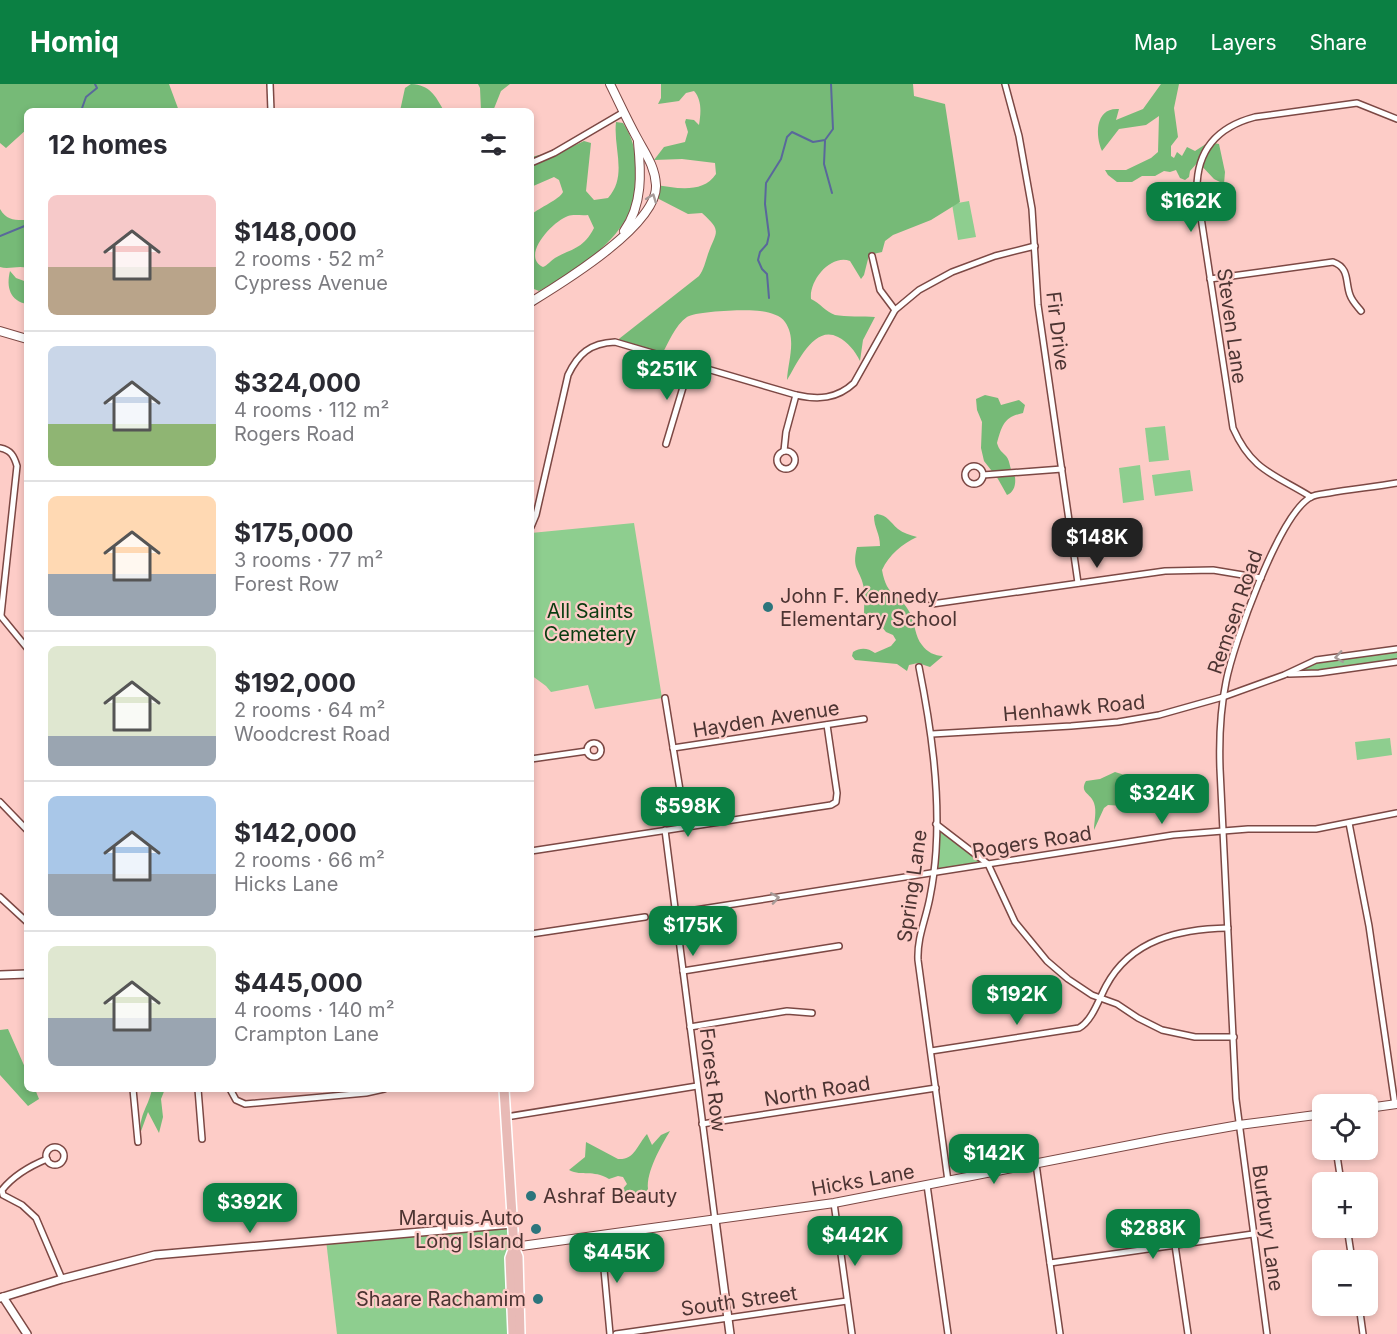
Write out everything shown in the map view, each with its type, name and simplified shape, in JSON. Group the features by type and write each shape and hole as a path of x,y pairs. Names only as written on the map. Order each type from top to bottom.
{"main road":[{"path":"534,300 571,278 615,243 640,219 655,194 655,181 650,162 610,84"},
{"path":"615,243 634,214 639,190 638,140"},
{"path":"0,331 24,338"},
{"path":"504,1092 512,1224 514,1247 518,1257 520,1334"},
{"path":"1378,1107 1396,1104"},
{"name":"Hicks Lane","path":"514,1247 601,1237 834,1203 1239,1125 1312,1115"},
{"path":"513,1334 510,1258 514,1247"}],"street":[{"path":"270,84 271,108"},
{"name":"Fir Drive","path":"1005,84 1022,154 1032,209 1038,305 1078,584"},
{"name":"Steven Lane","path":"1311,497 1264,471 1247,454 1230,416 1197,179 1207,148 1225,129 1240,121 1349,103 1366,105 1397,119"},
{"path":"534,163 624,112"},
{"path":"534,520 568,375 575,360 586,350 596,345 615,342 796,395 827,398 849,388 860,374 895,310 919,290 952,272 995,256 1035,246"},
{"path":"872,256 880,290 895,310"},
{"path":"1210,279 1333,262 1342,267 1345,272 1350,296 1361,311"},
{"path":"666,444 690,364"},
{"path":"784,451 786,432 796,395"},
{"path":"0,448 9,451 14,456 17,465 1,615 24,644"},
{"path":"983,475 1062,469"},
{"path":"1311,497 1397,483"},
{"name":"Remsen Road","path":"1239,1125 1219,733 1223,697 1233,651 1275,544 1287,524 1311,497"},
{"path":"932,604 1180,570 1213,570 1261,578"},
{"name":"Henhawk Road","path":"932,734 1118,722 1159,715 1223,697 1284,675 1316,660 1397,649"},
{"name":"Henhawk Road","path":"1284,675 1319,673 1397,662"},
{"name":"Spring Lane","path":"919,667 932,734 936,852 930,897 918,948 948,1181"},
{"path":"665,698 686,827"},
{"name":"Hayden Avenue","path":"673,748 864,719"},
{"path":"534,851 831,805 836,802 837,793 827,725"},
{"path":"534,759 587,751"},
{"path":"0,802 24,827"},
{"name":"Rogers Road","path":"676,913 1173,835 1224,830 1316,829 1397,813"},
{"path":"1349,823 1371,936 1396,1104"},
{"path":"936,824 988,864 1009,913 1036,949 1068,979 1092,995 1117,1004 1162,1030 1195,1036 1234,1037"},
{"name":"Forest Row","path":"665,830 730,1334"},
{"path":"0,897 24,919"},
{"path":"534,934 645,917"},
{"path":"931,1051 1079,1028 1087,1021 1116,970 1132,955 1153,942 1186,931 1228,928"},
{"path":"683,971 839,946"},
{"path":"0,975 24,974"},
{"path":"690,1027 787,1011 812,1013"},
{"path":"506,1117 697,1086"},
{"name":"North Road","path":"702,1124 936,1088"},
{"path":"133,1092 138,1142"},
{"path":"198,1092 202,1139"},
{"path":"232,1092 236,1100 245,1104 370,1092"},
{"name":"Burbury Lane","path":"1239,1125 1268,1334"},
{"path":"47,1159 27,1168 2,1190 3,1195 22,1205 36,1218 62,1279"},
{"path":"1036,1164 1060,1334"},
{"path":"927,1185 948,1334"},
{"path":"834,1203 852,1334"},
{"path":"27,1334 1,1298 62,1279 155,1255 512,1224"},
{"path":"1050,1263 1253,1233"},
{"path":"601,1237 610,1334"},
{"path":"1175,1245 1188,1334"},
{"name":"South Street","path":"616,1334 847,1301"},
{"path":"1361,1316 1363,1334"}],"green space":[{"path":"0,84 169,84 178,108 24,108 24,132 6,148 0,143"},
{"path":"411,84 423,86 431,92 442,108 401,108 405,88"},
{"path":"478,84 510,84 501,91 494,108 481,108"},
{"path":"661,84 913,84 914,96 945,104 960,202 931,220 893,235 885,241 882,252 869,255 861,279 850,261 836,261 817,277 811,292 811,299 832,314 875,317 863,340 860,361 851,347 842,339 829,334 821,336 807,348 787,380 791,350 789,329 777,316 754,310 711,312 687,317 675,330 661,356 615,342 699,276 716,232 713,224 702,213 688,214 655,197 656,185 680,188 697,187 704,185 716,174 715,163 682,159 654,160 664,147 685,142 688,132 686,119 694,120 699,125 700,116 700,103 694,91 686,93 679,101 658,104 661,98"},
{"path":"1161,84 1179,84 1174,108 1178,137 1171,146 1171,156 1174,158 1177,152 1182,156 1187,147 1195,151 1209,142 1219,144 1225,172 1224,184 1214,179 1198,162 1185,180 1180,178 1176,170 1164,171 1155,176 1142,176 1132,182 1117,182 1108,175 1105,170 1126,170 1158,152 1159,116 1146,125 1119,129 1102,151 1098,137 1101,117 1105,112 1119,109 1116,120 1143,109"},
{"path":"616,122 623,123 630,136 635,154 634,196 631,208 615,234 592,257 539,291 534,289 534,213 558,198 563,192 559,180 554,177 534,186 534,156 569,148 584,141 591,143 586,191 594,200 608,198 614,189 619,171","holes":["570,215 588,215 594,228 577,247 543,267 537,262 535,255 541,239 562,219"]},
{"path":"969,201 976,237 958,240 952,204"},
{"path":"0,209 8,218 24,220 24,268 0,267"},
{"path":"10,271 16,278 24,281 24,303 13,296 9,282"},
{"path":"985,395 998,398 1001,405 1019,400 1025,405 1023,413 1012,417 1005,423 997,443 999,449 1008,458 1015,477 1014,488 1007,495 984,461 981,448 982,422 977,410 976,399"},
{"path":"1165,426 1169,460 1149,462 1145,428"},
{"path":"1140,465 1144,500 1123,503 1119,468"},
{"path":"1190,470 1193,491 1155,496 1152,475"},
{"path":"877,514 886,517 902,532 917,537 897,550 882,570 890,591 910,613 920,642 929,652 943,656 930,667 918,663 909,665 907,671 897,664 855,660 852,656 853,652 862,649 875,653 891,646 896,640 873,616 864,614 863,582 855,561 857,547 880,546 874,520"},
{"name":"All Saints Cemetery","path":"634,523 662,698 595,709 588,685 551,692 534,677 534,533"},
{"path":"1397,649 1397,662 1284,675 1316,660"},
{"path":"1390,738 1392,755 1357,760 1355,742"},
{"path":"1115,772 1134,778 1133,789 1120,799 1127,799 1140,807 1108,805 1104,808 1094,830 1095,806 1085,791 1084,785 1086,781 1100,779"},
{"path":"938,828 984,863 935,870"},
{"path":"8,1029 24,1065 24,1092 36,1092 39,1099 28,1106 0,1075 0,1030"},
{"path":"151,1092 164,1092 161,1099 163,1117 159,1133 148,1112 140,1134 141,1120"},
{"path":"670,1131 655,1159 649,1175 648,1189 644,1194 620,1192 627,1184 623,1177 609,1179 598,1174 569,1170 585,1157 586,1142 618,1159 624,1159 635,1151 647,1134 652,1145 661,1135"},
{"path":"512,1224 517,1334 337,1334 326,1240"}],"waterway":[{"path":"82,108 86,97 97,88 95,84"},
{"path":"769,298 767,274 758,260 769,235 765,204 766,183 781,159 787,137 792,132 813,142 825,140 833,129 831,84"},
{"path":"825,141 824,164 832,193"},
{"path":"0,236 24,226"}],"place":[{"name":"John F. Kennedy Elementary School","path":"768,607"},
{"name":"Ashraf Beauty","path":"531,1196"},
{"name":"Marquis Auto Long Island","path":"536,1229"},
{"name":"Shaare Rachamim","path":"538,1299"}]}
